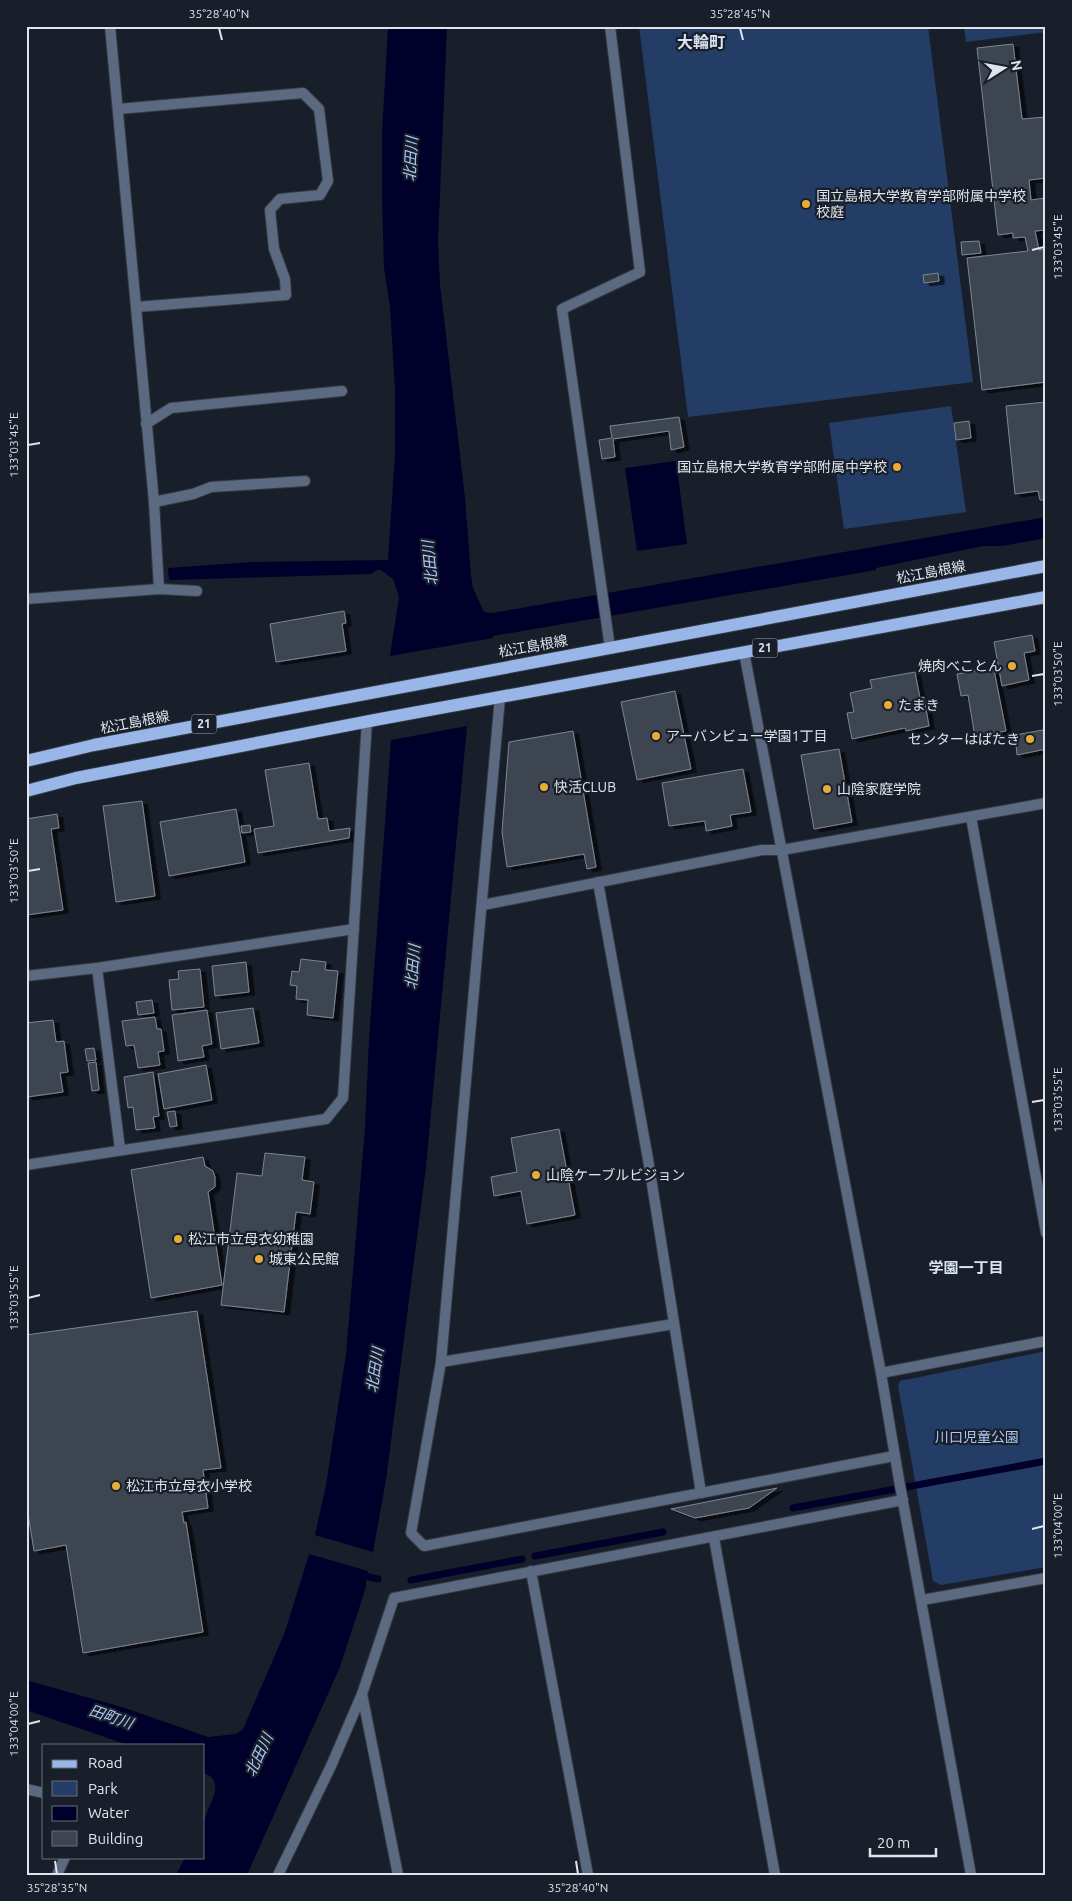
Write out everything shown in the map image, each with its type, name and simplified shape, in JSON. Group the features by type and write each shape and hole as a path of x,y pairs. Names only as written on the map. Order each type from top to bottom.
{"main road":[{"name":"松江島根線","path":"26,761 94,745 485,670 1046,566"},
{"name":"21","path":"26,791 76,778 380,719 1046,597"}],"street":[{"path":"110,26 154,502 159,589"},
{"path":"610,26 640,272 562,309 610,648"},
{"path":"118,109 303,93 319,110 328,181 320,195 280,199 270,210 274,249 285,279 286,296 136,307"},
{"path":"146,424 171,408 342,391"},
{"path":"154,502 193,494 211,487 305,481"},
{"path":"26,600 159,589 197,591"},
{"path":"744,652 881,1374 894,1456 922,1600 971,1875"},
{"path":"500,697 441,1362 411,1533 424,1546 894,1456"},
{"path":"26,1165 120,1149 326,1119 343,1098 367,722"},
{"path":"483,905 762,850 782,850 1046,803"},
{"path":"971,817 1046,1233"},
{"path":"598,882 648,1159 701,1493"},
{"path":"26,976 97,968 354,929"},
{"path":"97,968 120,1149"},
{"path":"441,1362 674,1324"},
{"path":"881,1374 1046,1341"},
{"path":"278,1875 331,1766 362,1694 394,1598 714,1538 902,1497"},
{"path":"714,1538 775,1875"},
{"path":"531,1571 588,1875"},
{"path":"922,1600 1046,1578"},
{"path":"362,1694 398,1875"},
{"path":"26,1789 42,1793"},
{"path":"58,1875 65,1858"}],"green space":[{"name":"国立島根大学教育学部附属中学校 校庭","path":"639,26 928,26 973,382 688,417"},
{"path":"964,26 1046,26 1046,32 966,42"},
{"name":"国立島根大学教育学部附属中学校","path":"951,406 966,512 844,529 829,423"},
{"name":"川口児童公園","path":"1046,1351 1046,1567 941,1585 933,1581 898,1386 900,1381"}],"water":[{"path":"388,26 447,26 438,242 440,284 465,498 471,575 473,588 484,612 492,613 1046,517 1046,538 1002,546 983,546 876,568 876,570 493,636 467,726 426,1167 386,1480 373,1552 366,1578 366,1587 340,1667 247,1875 176,1875 184,1858 205,1858 205,1818 214,1795 215,1782 205,1774 205,1744 125,1744 26,1710 26,1680 125,1708 208,1737 236,1734 243,1729 285,1632 315,1535 326,1485 346,1354 365,1128 369,1039 391,740 390,656 399,597 393,579 381,570 371,574 169,580 168,568 252,562 388,560 395,454 395,389 390,307 384,268 382,133"},
{"name":"国立島根大学教育学部附属中学校","path":"676,461 687,544 637,551 625,468"}],"pier":[{"path":"493,638 467,726 391,740 390,656"},
{"path":"315,1535 373,1552 368,1571 309,1554"}],"building":[{"path":"1013,44 1022,119 1046,117 1046,178 1029,180 1031,200 1045,198 1046,201 1046,230 1035,231 1039,250 1046,249 1046,382 982,390 967,258 1028,251 1025,237 1013,238 1013,233 998,235 977,48"},
{"path":"979,241 981,253 962,255 961,242"},
{"path":"938,273 939,281 924,283 923,275"},
{"path":"1046,402 1046,500 1040,500 1038,491 1015,494 1006,406"},
{"path":"679,417 684,447 671,450 669,431 613,439 615,457 602,459 599,440 612,438 610,426"},
{"path":"969,421 971,438 956,440 954,423"},
{"path":"344,611 346,623 342,624 346,651 276,662 270,624"},
{"name":"焼肉べことん","path":"1032,635 1035,651 1024,653 1029,680 1002,686 994,642"},
{"path":"979,670 979,672 994,670 1006,731 975,737 968,695 961,696 957,674"},
{"name":"たまき","path":"915,672 920,698 924,697 929,726 906,731 905,728 852,739 847,713 854,712 850,693 872,688 870,680"},
{"name":"アーバンビュー学園1丁目","path":"675,691 691,769 637,780 621,702"},
{"name":"センターはばたき","path":"1043,730 1046,749 1017,755 1015,735"},
{"name":"快活CLUB","path":"573,731 596,867 587,869 584,854 507,867 502,832 509,742"},
{"name":"山陰家庭学院","path":"839,749 852,822 814,829 801,755"},
{"path":"309,763 318,819 327,818 329,831 350,828 349,838 258,853 254,829 274,826 265,770"},
{"path":"743,769 751,812 730,815 732,826 706,831 705,821 669,826 662,783"},
{"path":"142,801 155,896 116,902 103,806"},
{"path":"236,809 245,862 169,876 160,822"},
{"path":"57,814 59,828 51,829 63,910 26,915 26,819"},
{"path":"250,825 251,832 242,833 241,826"},
{"path":"301,959 326,962 325,970 338,971 333,1018 307,1015 308,1000 296,999 297,986 290,985 292,971 299,972"},
{"path":"246,962 249,992 215,996 212,966"},
{"path":"200,969 204,1007 172,1010 169,980 179,979 178,971"},
{"path":"152,1000 154,1013 138,1015 136,1002"},
{"path":"253,1008 259,1043 221,1049 216,1013"},
{"path":"207,1010 212,1044 202,1046 204,1057 178,1061 172,1015"},
{"path":"155,1017 157,1029 161,1029 164,1051 158,1052 160,1065 138,1068 134,1045 126,1046 122,1021"},
{"path":"53,1020 56,1042 64,1041 68,1072 60,1073 63,1092 27,1097 26,1023"},
{"path":"94,1048 96,1060 87,1061 85,1049"},
{"path":"96,1062 99,1090 92,1091 88,1063"},
{"path":"206,1065 212,1100 164,1109 158,1074"},
{"path":"153,1072 159,1116 153,1117 155,1128 136,1130 133,1107 128,1108 124,1077"},
{"path":"175,1111 177,1126 170,1127 167,1112"},
{"name":"山陰ケーブルビジョン","path":"559,1129 575,1215 527,1224 521,1191 494,1196 491,1177 517,1172 511,1138"},
{"name":"城東公民館","path":"265,1153 305,1157 302,1180 314,1182 310,1214 296,1212 284,1312 221,1305 237,1173 262,1176"},
{"name":"松江市立母衣幼稚園","path":"203,1157 205,1166 213,1171 215,1177 215,1187 208,1192 222,1285 151,1298 131,1170"},
{"name":"松江市立母衣小学校","path":"197,1311 221,1468 203,1470 208,1508 182,1512 184,1523 186,1522 203,1632 83,1653 66,1545 34,1551 26,1501 26,1335"},
{"path":"777,1488 749,1508 695,1518 671,1509"}],"waterway":[{"path":"793,1508 1046,1461"},
{"path":"535,1556 663,1532"},
{"path":"411,1580 522,1559"},
{"path":"358,1575 378,1579"}],"place":[{"name":"国立島根大学教育学部附属中学校 校庭","path":"806,204"},
{"name":"国立島根大学教育学部附属中学校","path":"897,467"},
{"name":"焼肉べことん","path":"1012,666"},
{"name":"たまき","path":"888,705"},
{"name":"アーバンビュー学園1丁目","path":"656,736"},
{"name":"センターはばたき","path":"1030,739"},
{"name":"快活CLUB","path":"544,787"},
{"name":"山陰家庭学院","path":"827,789"},
{"name":"山陰ケーブルビジョン","path":"536,1175"},
{"name":"松江市立母衣幼稚園","path":"178,1239"},
{"name":"城東公民館","path":"259,1259"},
{"name":"松江市立母衣小学校","path":"116,1486"}],"district":[{"name":"大輪町","path":"701,42"},
{"name":"学園一丁目","path":"966,1268"}],"water label":[{"name":"北田川","path":"411,159"},
{"name":"北田川","path":"430,563"},
{"name":"北田川","path":"413,967"},
{"name":"北田川","path":"375,1370"},
{"name":"田町川","path":"111,1717"},
{"name":"北田川","path":"259,1755"}]}
